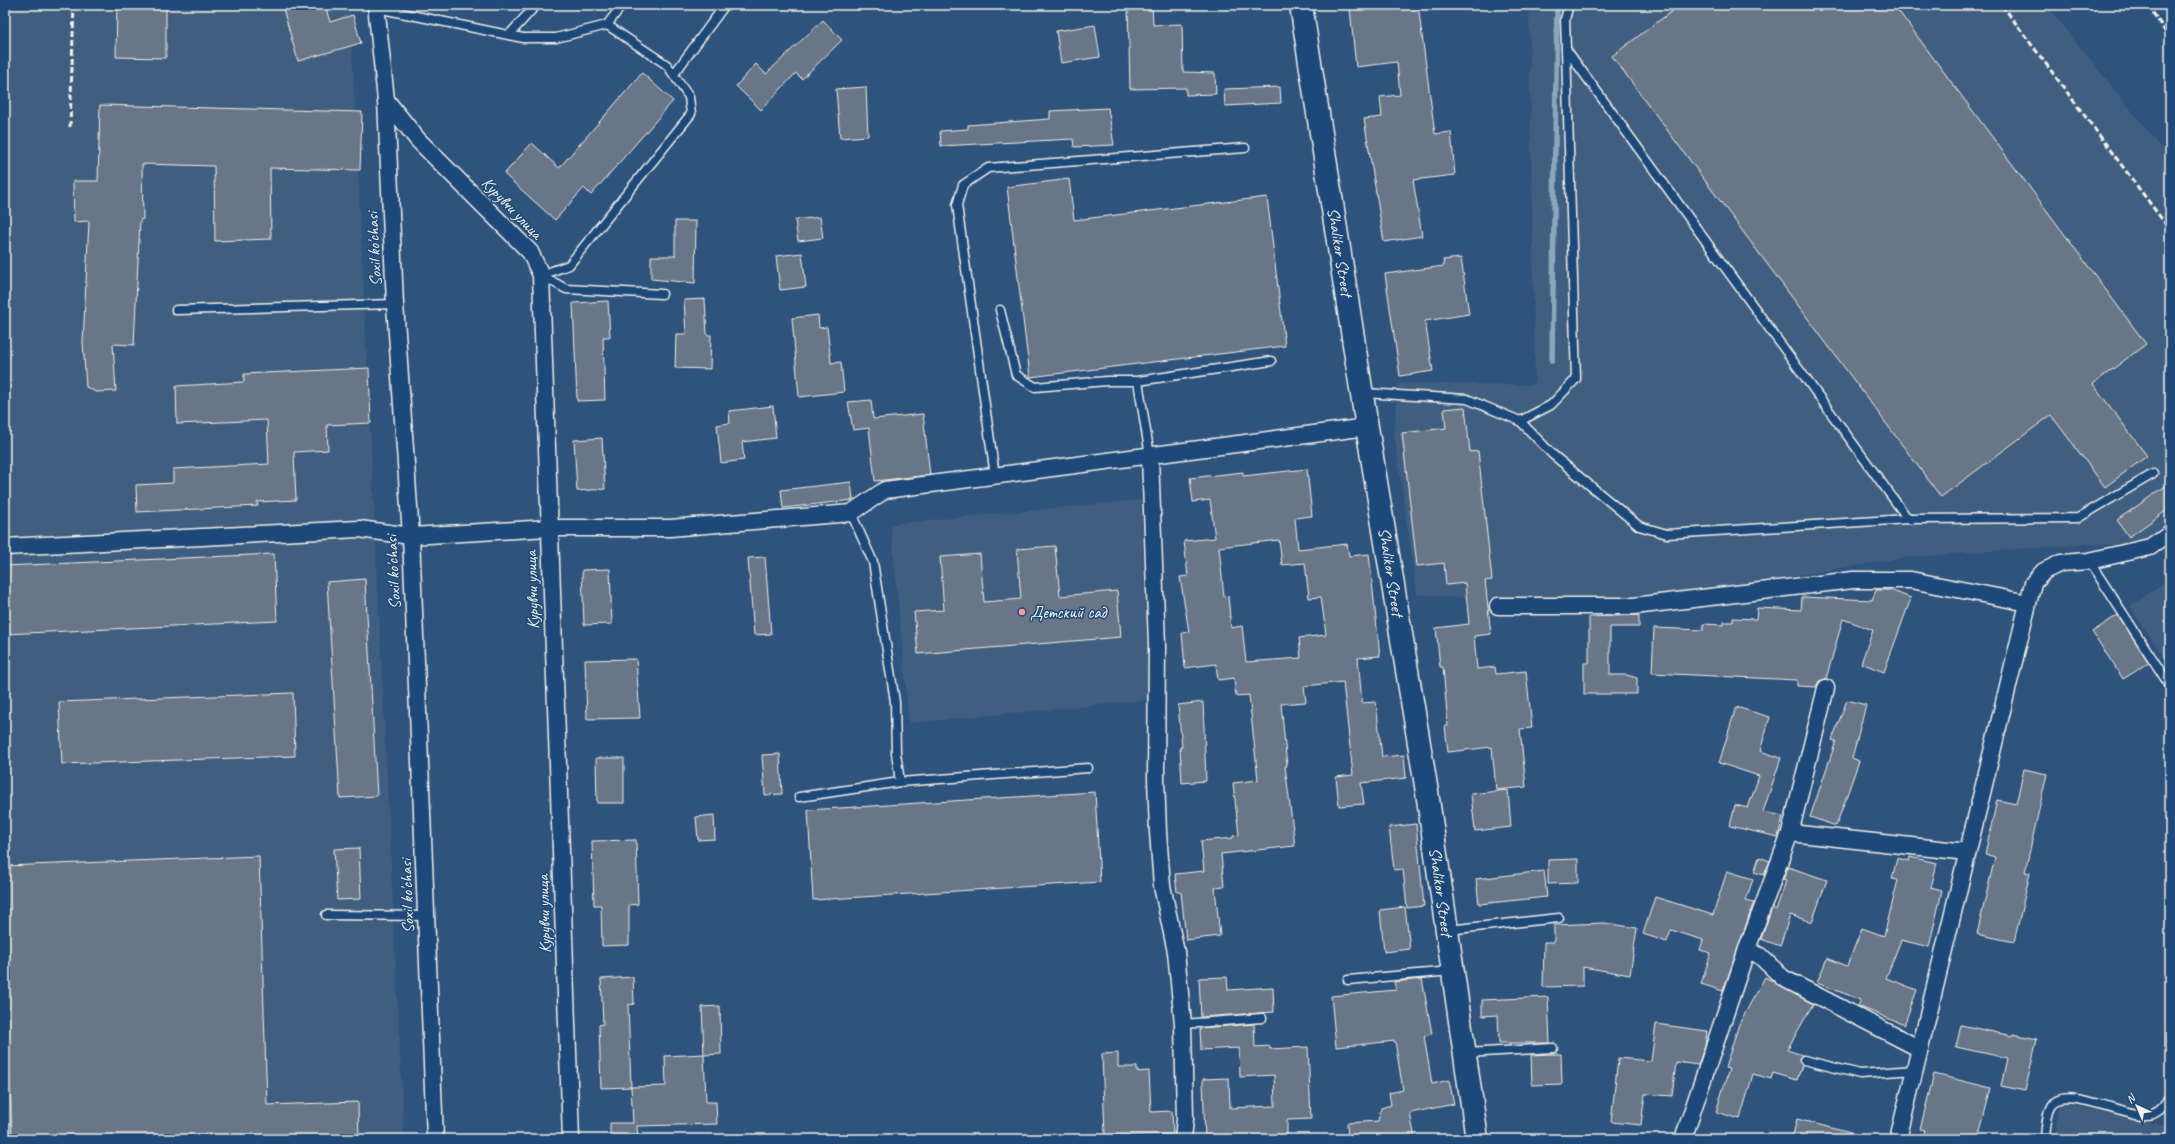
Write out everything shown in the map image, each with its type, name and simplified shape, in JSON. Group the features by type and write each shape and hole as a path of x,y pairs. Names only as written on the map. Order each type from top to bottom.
{"street":[{"name":"Shаlikor Street","path":"1301,5 1367,427 1427,792 1477,1139"},
{"name":"Soxil ko'chasi","path":"377,6 386,100 395,304 411,536 435,1139"},
{"name":"Курувчи улица","path":"386,100 418,140 530,252 541,275 571,1139"},
{"path":"5,547 359,529 411,536 549,528 670,528 851,513 885,490 1367,427"},
{"path":"1150,456 1157,645 1156,779 1158,832 1162,886 1176,952 1183,1024 1183,1139"},
{"path":"1898,1139 2033,583 2044,571 2061,563 2089,561 2150,547 2170,533"},
{"path":"1498,606 1634,606 1853,580 1911,580 2028,603"},
{"path":"1683,1139 1747,949 1790,832 1826,688"},
{"path":"1790,832 1967,852"},
{"path":"1747,949 1760,956 1783,978 1920,1049"}],"lane":[{"path":"509,35 536,5"},
{"path":"377,6 523,38 556,38 607,25 622,5"},
{"path":"674,74 725,5"},
{"path":"1520,421 1551,405 1576,378 1565,19 1569,5"},
{"path":"541,275 569,265 691,114 689,97 667,65 607,25"},
{"path":"1566,49 1908,519"},
{"path":"994,476 957,205 964,185 988,168 1245,148"},
{"path":"541,275 566,288 662,294"},
{"path":"176,310 395,304"},
{"path":"1000,310 1016,375 1035,387 1108,381 1138,382 1271,361"},
{"path":"1138,382 1150,456"},
{"path":"1362,392 1467,399 1520,421 1552,454 1639,526 1667,534 1908,519 2078,518 2153,474"},
{"path":"851,513 873,562 895,702 896,753 900,782"},
{"path":"2089,561 2170,686"},
{"path":"799,797 900,782 1088,768"},
{"path":"326,915 427,916"},
{"path":"1447,930 1560,918"},
{"path":"1348,980 1453,970"},
{"path":"1183,1024 1262,1018"},
{"path":"1465,1053 1553,1048"},
{"path":"1804,1060 1860,1074 1914,1070"},
{"path":"2045,1139 2048,1116 2052,1105 2059,1098 2071,1098 2138,1114 2152,1114 2163,1108 2170,1097"}],"shaded area":[{"path":"5,5 350,5 404,1139 5,1139"},
{"path":"1529,5 2046,5 2170,158 2170,520 2136,545 2089,544 1909,557 1643,601 1465,598 1417,594 1394,432 1398,383 1535,385"},
{"name":"Детский сад","path":"1141,500 1149,700 909,723 891,524"},
{"path":"2170,578 2170,666 2130,607"},
{"path":"2061,1102 2170,1127 2170,1139 2056,1139"}],"building":[{"path":"117,5 166,5 166,58 116,57"},
{"path":"282,5 325,5 330,22 353,15 361,43 298,61"},
{"path":"1128,5 1152,5 1153,25 1182,24 1183,72 1215,73 1216,94 1186,95 1186,88 1130,89"},
{"path":"1382,5 1418,5 1435,134 1451,132 1455,175 1413,180 1422,236 1384,242 1364,119 1382,117 1380,97 1400,95 1397,62 1356,67 1350,9"},
{"path":"1680,5 1894,5 2146,344 2093,384 2147,456 2105,487 2051,415 1941,497 1612,56"},
{"path":"823,20 842,40 802,79 796,73 761,110 736,86 756,64 766,74"},
{"path":"1095,25 1100,57 1061,63 1056,31"},
{"path":"642,73 673,101 591,195 584,188 555,220 504,174 532,143 559,168"},
{"path":"866,87 868,136 840,138 836,89"},
{"path":"1280,87 1281,103 1225,106 1224,89"},
{"path":"100,105 362,112 360,170 270,168 271,239 215,241 214,166 142,164 143,219 140,220 134,345 113,344 116,391 96,392 86,387 83,342 89,221 74,222 73,181 98,181"},
{"path":"1108,108 1114,145 1074,147 1073,139 941,146 940,131 968,129 968,125 1050,119 1050,111"},
{"path":"1069,179 1074,220 1267,197 1285,346 1030,377 1007,187"},
{"path":"820,217 823,238 798,241 795,220"},
{"path":"675,221 696,221 695,283 651,279 651,256 675,256"},
{"path":"802,253 806,287 780,290 776,256"},
{"path":"1461,258 1469,314 1425,321 1433,371 1400,376 1385,274 1444,266 1443,260"},
{"path":"705,299 707,335 711,335 710,369 675,368 676,334 686,334 684,300"},
{"path":"608,301 610,337 603,337 605,400 577,401 573,303"},
{"path":"818,315 819,328 827,327 831,363 841,362 844,392 799,397 792,318"},
{"path":"369,368 371,423 327,425 328,450 294,452 296,500 257,502 258,506 137,512 136,485 173,483 173,469 269,464 267,420 177,424 176,386 244,382 244,374"},
{"path":"871,400 873,419 923,414 930,475 875,481 869,428 853,430 848,402"},
{"path":"773,406 776,438 742,442 744,460 721,463 717,425 730,423 729,411"},
{"path":"1465,407 1470,452 1478,451 1492,580 1485,581 1491,634 1474,636 1477,669 1495,667 1496,674 1526,671 1532,728 1520,729 1526,787 1496,790 1492,747 1448,752 1445,726 1448,726 1443,667 1440,667 1436,628 1469,624 1465,583 1446,585 1444,563 1417,566 1402,433 1446,428 1444,409"},
{"path":"602,438 605,489 577,491 574,440"},
{"path":"1307,469 1312,516 1295,518 1298,549 1347,544 1349,556 1369,554 1380,656 1358,658 1362,703 1376,702 1382,757 1404,755 1406,778 1361,783 1364,804 1339,806 1336,777 1353,775 1343,682 1304,686 1306,702 1281,704 1287,766 1285,766 1295,846 1221,854 1224,887 1215,888 1220,936 1186,940 1181,892 1177,892 1175,874 1204,871 1201,841 1233,838 1233,836 1239,835 1233,783 1258,780 1249,695 1236,696 1234,678 1218,680 1216,664 1185,668 1182,633 1189,632 1180,577 1188,576 1184,541 1215,538 1210,500 1193,502 1190,478 1243,472 1243,476","holes":["1279,540 1282,565 1305,563 1309,598 1321,597 1326,635 1299,638 1301,658 1246,662 1242,626 1231,628 1228,596 1224,597 1219,547"]},
{"path":"851,482 853,500 783,508 781,490"},
{"path":"2170,483 2170,508 2129,537 2117,520"},
{"path":"1055,546 1060,596 1117,591 1121,637 918,654 914,612 944,610 940,557 980,554 984,602 1021,599 1017,549"},
{"path":"274,554 277,621 5,634 5,566"},
{"path":"765,557 771,634 754,635 748,558"},
{"path":"610,569 612,624 584,625 582,570"},
{"path":"365,579 377,796 340,798 327,582"},
{"path":"1876,590 1890,590 1911,598 1884,672 1861,663 1873,630 1843,619 1826,679 1819,681 1816,687 1797,686 1797,680 1652,673 1654,628 1703,630 1703,624 1724,625 1724,622 1733,622 1733,618 1756,619 1757,608 1801,610 1802,597 1872,600"},
{"path":"1639,615 1639,627 1610,627 1610,675 1627,675 1637,678 1637,694 1584,694 1584,663 1589,663 1589,617"},
{"path":"2118,615 2149,663 2123,679 2092,632"},
{"path":"636,659 640,718 587,719 585,660"},
{"path":"293,693 295,756 62,764 59,702"},
{"path":"1847,700 1866,705 1852,758 1859,761 1836,826 1810,817 1836,741 1832,740"},
{"path":"1203,702 1206,781 1182,783 1180,747 1182,747 1178,705"},
{"path":"1736,707 1770,717 1760,751 1781,758 1763,812 1783,816 1778,837 1730,826 1735,805 1748,808 1759,776 1719,763"},
{"path":"780,754 782,794 765,795 762,755"},
{"path":"596,758 624,758 624,803 597,803"},
{"path":"2024,769 2047,774 2025,872 2030,873 2014,942 1977,934 1995,857 1985,854 1997,800 2016,804"},
{"path":"1508,790 1511,827 1475,831 1471,794"},
{"path":"1095,792 1100,882 813,900 808,810"},
{"path":"714,815 715,839 698,840 696,817"},
{"path":"1416,824 1424,906 1407,908 1403,869 1394,870 1389,827"},
{"path":"636,840 638,904 629,905 629,945 602,946 601,905 594,905 592,841"},
{"path":"359,848 361,899 337,900 334,849"},
{"path":"259,856 267,1105 358,1102 359,1139 12,1139 5,945 5,866"},
{"path":"1759,857 1770,861 1764,875 1754,872"},
{"path":"1910,857 1937,863 1931,888 1942,891 1929,947 1901,940 1886,978 1917,990 1904,1025 1858,1006 1861,1000 1817,983 1827,958 1847,966 1862,928 1884,936 1898,880 1892,879 1897,858 1909,861"},
{"path":"1578,859 1578,883 1548,884 1548,860"},
{"path":"1788,867 1827,880 1812,922 1790,915 1780,946 1761,939 1772,908 1776,910 1786,881 1783,880"},
{"path":"1544,871 1547,897 1479,904 1476,879"},
{"path":"1727,871 1753,879 1746,900 1754,902 1723,991 1701,984 1711,953 1700,950 1703,940 1671,930 1667,942 1643,934 1655,897 1713,915"},
{"path":"1405,907 1410,949 1384,952 1380,910"},
{"path":"1604,923 1637,928 1630,975 1583,967 1583,986 1543,987 1544,942 1554,942 1554,925"},
{"path":"633,977 634,1004 628,1005 631,1087 601,1088 599,1025 603,1024 601,979"},
{"path":"1227,977 1228,990 1273,987 1274,1012 1201,1017 1199,978"},
{"path":"1765,977 1813,1004 1787,1050 1802,1055 1799,1059 1802,1065 1797,1080 1773,1073 1771,1079 1753,1074 1740,1119 1716,1112 1729,1069 1725,1068 1739,1024"},
{"path":"1422,979 1432,1034 1424,1036 1432,1084 1449,1080 1454,1104 1410,1113 1415,1139 1348,1139 1347,1123 1378,1121 1381,1108 1391,1105 1389,1093 1403,1090 1395,1041 1336,1047 1331,996 1396,990 1394,982"},
{"path":"1548,997 1550,1043 1499,1043 1498,1015 1482,1016 1482,1000"},
{"path":"720,1006 721,1054 704,1055 702,1007"},
{"path":"1254,1024 1255,1047 1270,1046 1270,1049 1308,1047 1311,1119 1287,1120 1287,1139 1205,1139 1203,1079 1229,1078 1230,1108 1275,1106 1274,1075 1240,1077 1239,1048 1201,1050 1200,1028"},
{"path":"1656,1024 1707,1031 1705,1045 1698,1065 1676,1062 1672,1096 1645,1094 1641,1125 1611,1122 1618,1058 1651,1061"},
{"path":"1961,1025 2012,1036 2013,1034 2037,1039 2025,1091 2001,1086 2007,1058 1956,1047"},
{"path":"1118,1053 1118,1067 1137,1067 1137,1072 1149,1071 1151,1112 1172,1111 1173,1134 1105,1136 1102,1054"},
{"path":"704,1054 706,1102 716,1102 717,1124 637,1126 638,1139 610,1139 610,1123 633,1123 631,1087 666,1086 665,1056"},
{"path":"1561,1054 1562,1084 1532,1085 1531,1055"},
{"path":"1934,1074 1991,1088 1978,1139 1922,1139 1925,1130 1920,1129"},
{"path":"1797,1119 1854,1134 1853,1139 1792,1139"}],"waterway":[{"path":"1552,361 1557,5"}],"railway":[{"path":"70,127 74,5"},
{"path":"2002,5 2170,230"},
{"path":"2148,5 2170,39"}],"place":[{"name":"Детский сад","path":"1022,612"}]}
